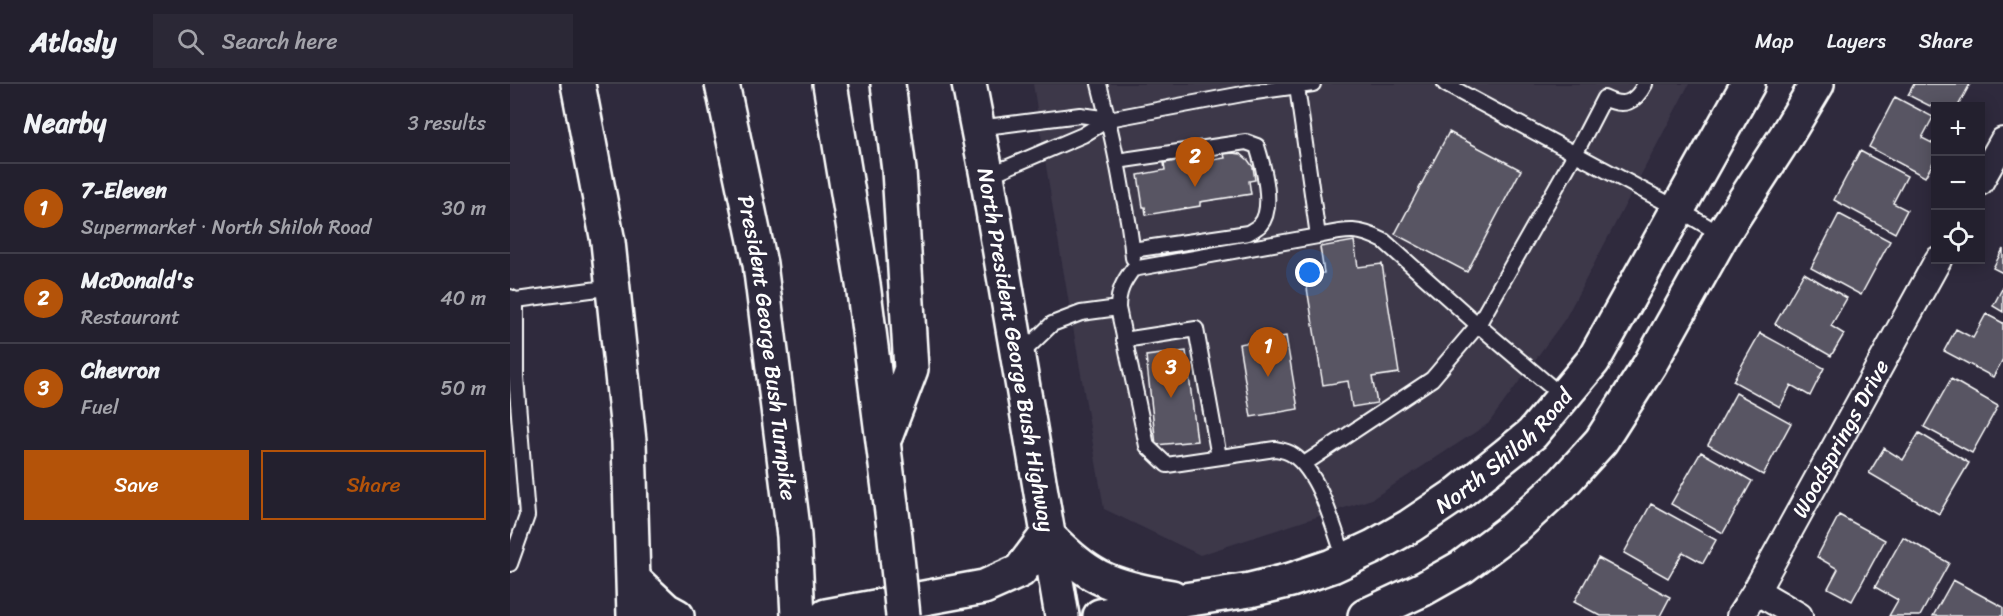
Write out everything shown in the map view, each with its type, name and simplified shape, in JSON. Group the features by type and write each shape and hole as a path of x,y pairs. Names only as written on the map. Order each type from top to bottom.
{"main road":[{"path":"578,84 608,242 613,287 629,441 635,581 634,616"},
{"name":"President George Bush Turnpike","path":"722,84 760,264 794,536 798,616"},
{"path":"830,84 856,240 884,439 903,616"},
{"path":"884,439 911,369 899,170 888,84"},
{"name":"North President George Bush Highway","path":"969,84 987,176 1062,616"},
{"name":"North Shiloh Road","path":"1100,616 1250,590 1291,580 1345,560 1401,531 1456,495 1532,434 1593,361 1748,84"},
{"path":"1365,616 1423,589 1462,567 1514,528 1563,483 1601,441 1650,364 1722,235 1817,84"},
{"path":"826,616 984,587 1020,571 1047,535 1073,560 1099,577 1140,591 1184,600"},
{"path":"635,581 666,610 677,616"}],"street":[{"path":"1985,173 2003,141"},
{"name":"Woodsprings Drive","path":"1740,616 1756,591 1936,264"},
{"path":"1756,591 1799,616"}],"lane":[{"path":"1099,84 1117,161 1133,269"},
{"path":"987,176 1083,135 1109,120 1248,89 1297,87 1312,84"},
{"path":"1444,84 1678,209 1722,235"},
{"path":"1304,465 1432,379 1478,325 1575,154 1604,98 1613,102 1626,103 1638,97 1645,84"},
{"path":"1297,87 1318,236"},
{"path":"978,128 1080,115 1109,120"},
{"path":"1117,161 1246,142 1257,146 1268,197 1265,216 1260,226 1248,233 1132,250"},
{"path":"1345,560 1317,483 1304,465 1291,453 1275,449 1167,465 1147,446 1118,308 1118,295 1124,280 1133,269 1351,230 1369,233 1384,241 1563,397"},
{"path":"510,564 527,516 513,365 513,299 613,287"},
{"path":"1017,358 1052,324 1081,313 1118,308"},
{"path":"1124,340 1196,329 1219,457"}],"shaded area":[{"path":"1033,84 1689,84 1565,319 1488,424 1372,499 1200,555 1104,509"}],"building":[{"path":"1914,84 1970,84 1960,102 1931,102 1931,106 1908,95"},
{"path":"1895,97 1931,116 1931,121 1922,138 1931,142 1931,166 1925,177 1869,147"},
{"path":"1449,132 1521,170 1467,272 1395,234"},
{"path":"1860,151 1907,176 1893,203 1907,210 1895,233 1834,200"},
{"path":"1224,154 1241,154 1253,167 1255,180 1249,181 1251,194 1200,202 1200,206 1146,215 1138,175 1165,170 1164,163 1200,157 1201,162 1225,158"},
{"path":"1839,214 1890,241 1861,295 1811,268"},
{"path":"1354,241 1358,267 1382,264 1399,373 1372,377 1377,403 1352,407 1348,381 1323,385 1305,276 1324,273 1320,247"},
{"path":"2003,249 2003,273 1993,268"},
{"path":"1804,273 1847,298 1831,326 1844,334 1831,356 1775,324"},
{"path":"2003,287 2003,312 1993,306"},
{"path":"1986,314 2003,323 2003,359 1993,377 1944,351 1956,329 1973,338"},
{"path":"1760,333 1824,368 1810,396 1791,385 1780,407 1733,381"},
{"path":"1286,336 1298,409 1251,417 1239,344"},
{"path":"1186,351 1197,441 1156,445 1146,356"},
{"path":"1951,379 1998,406 1972,453 1924,427"},
{"path":"1736,393 1791,423 1763,475 1708,445"},
{"path":"1919,433 1969,463 1939,514 1869,473 1884,448 1903,460"},
{"path":"1701,452 1752,481 1723,533 1671,504"},
{"path":"1651,504 1716,540 1703,563 1683,552 1668,578 1624,553"},
{"path":"1839,515 1885,540 1852,601 1828,588 1838,569 1817,557"},
{"path":"1903,537 1949,563 1920,616 1889,616 1898,600 1875,587"},
{"path":"1598,558 1670,597 1660,616 1601,616 1574,602"},
{"path":"1953,580 2003,607 2003,616 1933,616"}],"place":[{"name":"McDonald's","path":"1195,187"},
{"name":"7-Eleven","path":"1268,377"},
{"name":"Chevron","path":"1171,398"}]}
